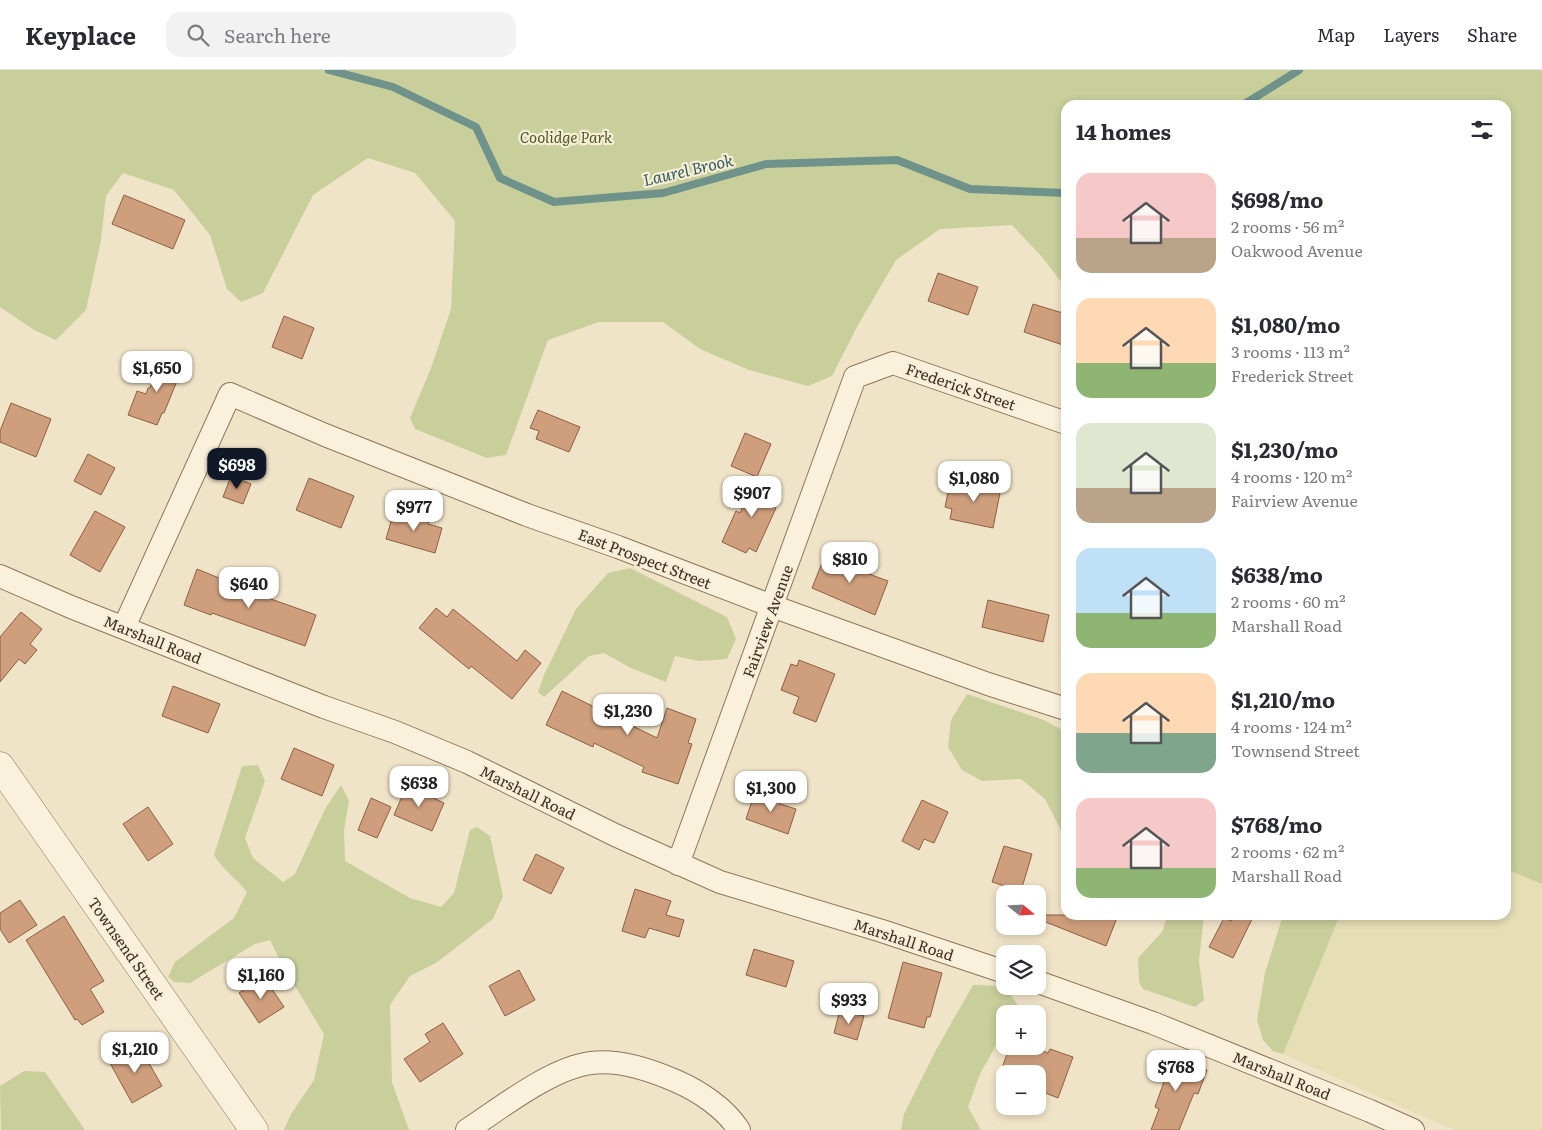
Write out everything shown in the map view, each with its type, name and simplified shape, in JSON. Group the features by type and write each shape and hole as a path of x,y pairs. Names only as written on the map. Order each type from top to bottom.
{"street":[{"name":"Frederick Street","path":"855,377 893,363 1061,421"},
{"name":"Fairview Avenue","path":"678,864 855,377"},
{"name":"East Prospect Street","path":"124,627 230,394 325,435 526,515 618,547 772,606 988,684 1061,707"},
{"name":"Marshall Road","path":"0,576 324,707 395,732 467,762 678,864 720,882 882,931 996,969"},
{"name":"Townsend Street","path":"0,766 254,1130"},
{"name":"Marshall Road","path":"1046,985 1153,1023 1413,1130"},
{"path":"467,1130 542,1082 578,1066 604,1062 653,1072 684,1084 725,1113 738,1130"}],"shaded area":[{"path":"1542,532 1542,1130 1454,1130 1283,1054 1338,920 1511,920 1511,591"}],"green space":[{"name":"Coolidge Park","path":"0,70 1542,70 1542,884 1511,871 1511,100 1061,100 1061,282 1042,257 1012,225 940,229 896,260 857,327 832,376 808,386 749,370 700,349 663,322 599,322 548,340 506,455 487,458 415,429 410,418 431,368 451,309 455,221 415,173 368,158 313,195 263,293 241,302 227,289 210,235 174,190 123,173 106,196 101,240 86,310 56,340 34,330 0,307"},
{"path":"630,568 727,617 736,639 727,659 699,661 675,656 666,682 631,668 604,653 589,656 544,697 538,692 544,675 576,609 608,573"},
{"path":"967,694 1044,720 1061,729 1061,830 1045,799 1021,779 982,781 962,770 948,747 951,720"},
{"path":"258,765 265,781 245,838 253,858 283,882 295,874 325,809 341,785 349,801 344,830 345,861 410,898 441,907 454,893 470,830 477,827 490,836 503,896 493,919 436,963 410,976 390,1005 392,1082 409,1130 284,1130 291,1114 314,1080 324,1034 281,963 270,940 255,944 190,983 174,982 168,977 175,962 234,918 247,892 214,855 242,766"},
{"path":"1166,920 1203,920 1199,961 1204,1000 1195,1007 1143,989 1139,982 1138,958 1162,932"},
{"path":"1281,920 1338,920 1283,1054 1273,1051 1263,1040 1257,1020 1265,973"},
{"path":"973,985 996,986 996,995 1011,995 1018,1005 996,1005 996,1045 980,1074 968,1107 981,1130 901,1130 904,1114 936,1050"},
{"path":"24,1071 45,1072 85,1130 1,1130 0,1086"}],"building":[{"path":"124,195 185,220 173,249 112,224"},
{"path":"938,273 978,287 968,315 928,301"},
{"path":"1033,304 1061,312 1061,344 1024,332"},
{"path":"284,316 314,328 302,359 272,347"},
{"path":"161,358 183,366 164,413 162,413 157,425 128,415 137,391 146,394 148,388 150,388"},
{"path":"11,403 51,419 36,457 0,442 0,431"},
{"path":"538,410 580,427 569,452 536,439 539,431 530,428"},
{"path":"745,433 771,444 757,477 731,466"},
{"path":"88,454 115,468 101,495 74,481"},
{"path":"231,476 251,484 243,504 223,497"},
{"path":"309,478 354,496 341,528 296,510"},
{"path":"756,478 778,487 770,506 776,508 756,552 749,548 746,553 722,542 736,511 740,513"},
{"path":"959,479 1001,488 993,528 950,519 952,509 945,507 949,488 957,490"},
{"path":"95,511 125,527 100,572 70,555"},
{"path":"394,511 429,520 428,524 442,528 435,553 386,539"},
{"path":"826,553 849,561 847,566 888,581 875,615 812,588"},
{"path":"197,569 224,580 223,582 316,615 305,646 184,605"},
{"path":"988,600 1049,615 1043,642 982,627"},
{"path":"436,608 447,617 453,609 517,661 525,650 541,663 512,699 471,666 469,669 419,628"},
{"path":"21,612 42,629 30,644 37,650 25,664 19,659 0,682 0,637"},
{"path":"799,660 835,674 816,722 793,713 799,697 781,690 791,664 797,666"},
{"path":"173,686 220,704 208,733 162,716"},
{"path":"562,691 657,738 667,708 696,719 688,743 692,744 678,784 642,772 644,767 594,743 593,747 546,725"},
{"path":"294,748 334,765 322,796 281,779"},
{"path":"407,785 444,803 432,831 394,815"},
{"path":"755,792 781,801 780,804 796,809 788,834 746,819"},
{"path":"371,798 391,807 377,838 358,830"},
{"path":"922,800 948,812 934,843 924,839 919,850 902,841"},
{"path":"148,807 173,844 148,861 123,824"},
{"path":"1004,846 1032,854 1023,885 1002,885 992,882"},
{"path":"536,854 564,868 551,894 523,880"},
{"path":"635,889 671,901 666,915 684,920 679,937 649,928 645,938 622,931"},
{"path":"20,900 37,925 9,943 0,929 0,913"},
{"path":"1046,915 1061,915 1061,920 1116,920 1106,946 1046,922"},
{"path":"64,916 104,981 90,989 104,1012 82,1025 77,1019 75,1020 26,940"},
{"path":"1223,920 1252,920 1233,958 1209,947"},
{"path":"754,949 794,961 786,987 746,975"},
{"path":"903,962 942,973 930,1017 927,1017 924,1028 888,1018"},
{"path":"519,970 535,1000 505,1016 489,986"},
{"path":"264,977 284,1007 259,1023 239,993"},
{"path":"840,1010 864,1016 857,1040 834,1033"},
{"path":"443,1023 463,1054 420,1082 404,1059 430,1042 425,1034"},
{"path":"138,1044 162,1086 132,1103 110,1063 115,1060 114,1057"},
{"path":"1050,1049 1073,1057 1058,1098 1046,1093 1046,1065 1003,1065 1007,1055 1046,1055 1046,1052 1048,1053"},
{"path":"1165,1054 1207,1070 1198,1094 1194,1093 1179,1130 1151,1130 1159,1109 1155,1107 1165,1079 1157,1076"}],"waterway":[{"name":"Laurel Brook","path":"329,70 393,87 476,127 500,178 554,202 663,193 766,164 897,160 970,189 1061,193"},
{"name":"Laurel Brook","path":"1251,100 1299,70"}]}
